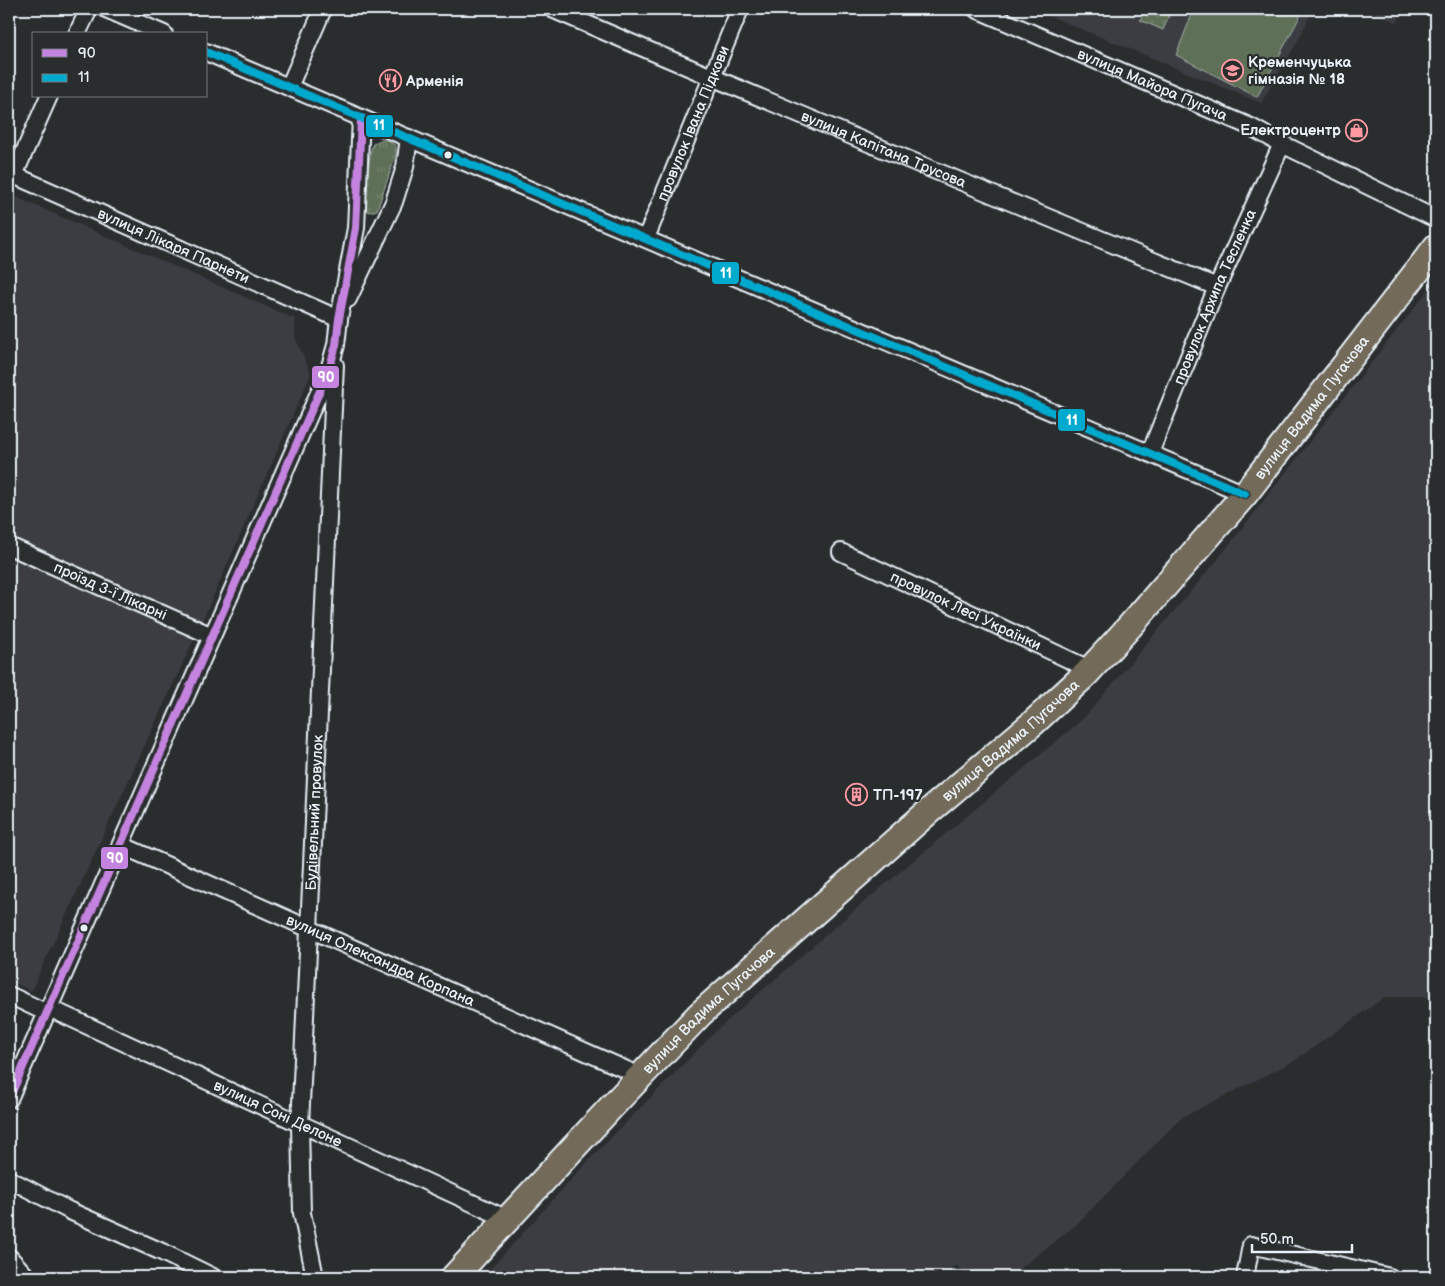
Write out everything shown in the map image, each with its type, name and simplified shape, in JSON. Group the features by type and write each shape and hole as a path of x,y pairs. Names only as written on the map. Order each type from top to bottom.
{"main road":[{"name":"вулиця Вадима Пугачова","path":"454,1277 700,1014 1091,670 1244,494 1436,247"}],"street":[{"path":"78,32 89,9"},
{"path":"106,9 159,32"},
{"path":"289,87 323,9"},
{"name":"вулиця Капітана Трусова","path":"552,9 710,78 940,174 1217,286"},
{"name":"провулок Івана Підкови","path":"646,238 710,78 740,9"},
{"name":"вулиця Майора Пугача","path":"976,9 1251,127 1436,220"},
{"path":"208,53 1244,494"},
{"path":"11,174 48,98"},
{"path":"9,1099 330,370 356,228 361,118"},
{"path":"339,319 394,202 405,167 409,138"},
{"name":"провулок Архипа Тесленка","path":"1150,453 1217,286 1282,144"},
{"name":"вулиця Лікаря Парнети","path":"11,174 339,319"},
{"name":"Будівельний провулок","path":"315,1277 302,1213 300,1126 336,345"},
{"name":"проїзд 3-ї Лікарні","path":"9,546 212,636"},
{"name":"провулок Лесі Українки","path":"841,552 1091,670"},
{"name":"вулиця Олександра Корпана","path":"121,845 640,1076"},
{"name":"вулиця Соні Делоне","path":"9,995 507,1220"},
{"path":"9,1179 70,1211 213,1277"},
{"path":"1245,1277 1251,1245 1386,1277"},
{"path":"9,1257 27,1277"}],"shaded area":[{"name":"Кременчуцька гімназія № 18","path":"1033,9 1313,9 1299,39 1261,103"},
{"path":"1364,9 1400,9 1398,23"},
{"path":"9,194 295,319 295,337 311,374 201,624 31,991 9,980"},
{"path":"1436,280 1436,997 1385,997 1294,1061 1181,1118 1075,1226 1009,1277 967,1277 957,1266 939,1271 933,1277 483,1277 590,1159 719,1028 851,913 1084,718 1218,559"}],"green space":[{"path":"1145,9 1172,9 1163,30 1140,20"},
{"path":"1194,9 1304,9 1257,97 1176,55"},
{"path":"380,140 388,140 396,146 396,155 377,210 370,212 366,210 365,206 370,154 373,144"}],"transit line":[{"name":"11","path":"208,53 1245,494"},
{"name":"90","path":"9,1099 329,370 336,345 356,228 361,118"}],"place":[{"name":"Кременчуцька гімназія № 18","path":"1232,71"},
{"name":"Арменія","path":"390,81"},
{"name":"Електроцентр","path":"1357,130"},
{"name":"ТП-197","path":"857,795"}]}
